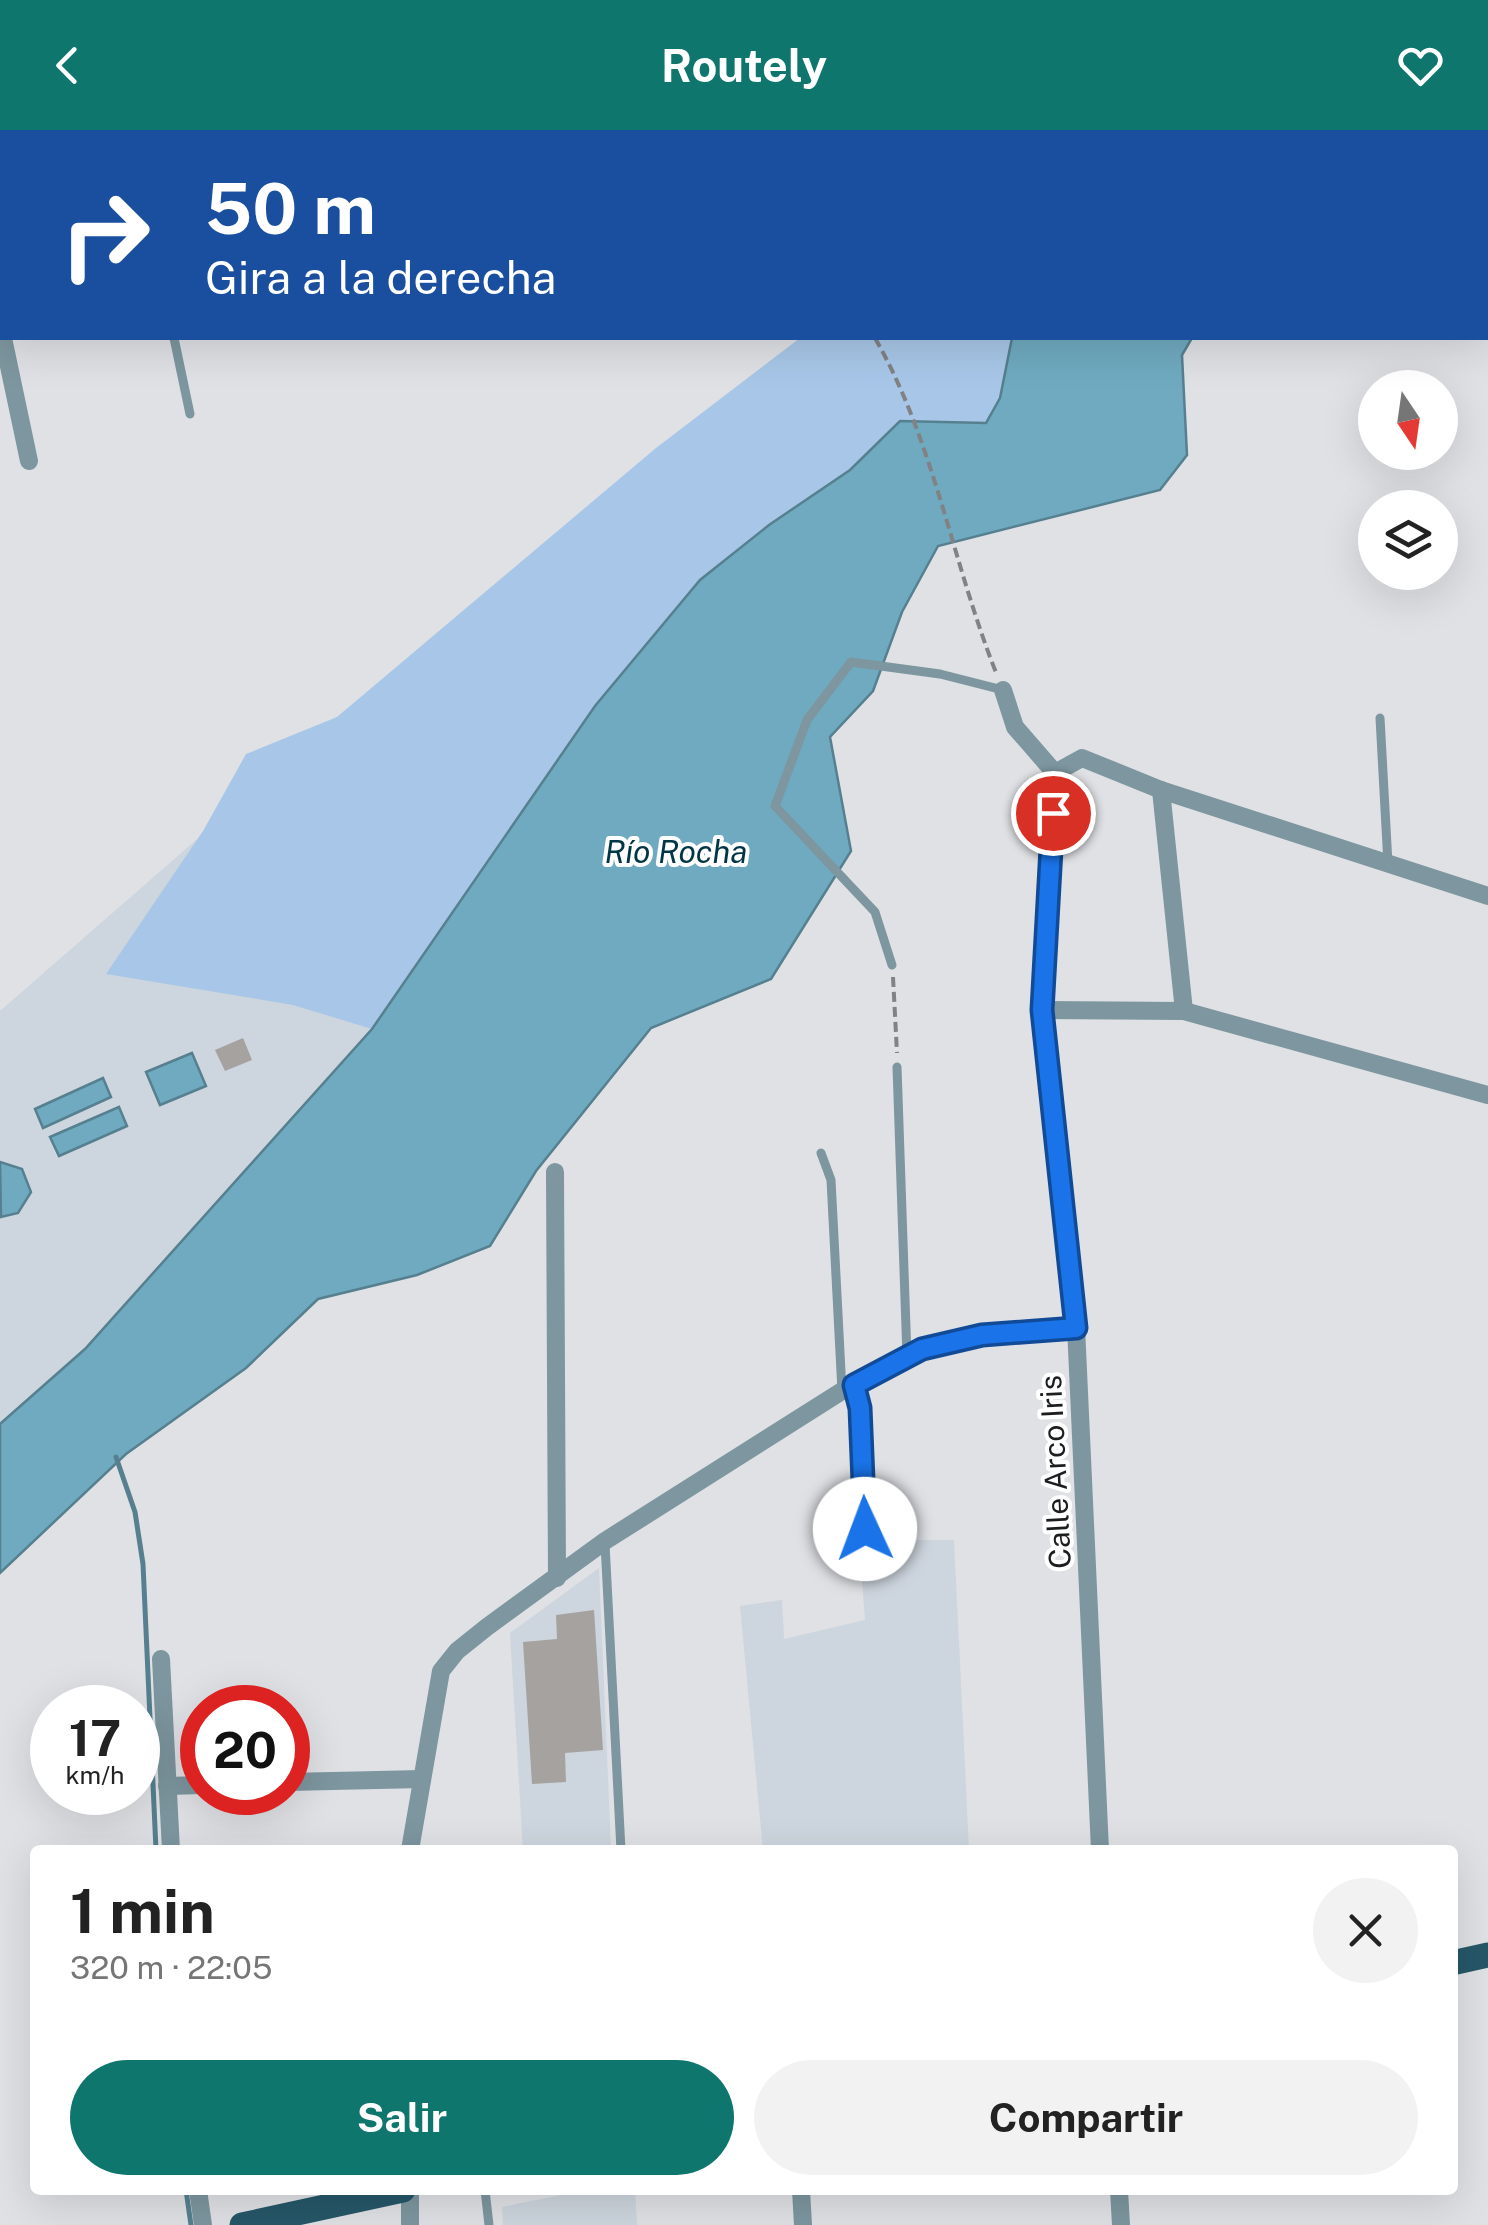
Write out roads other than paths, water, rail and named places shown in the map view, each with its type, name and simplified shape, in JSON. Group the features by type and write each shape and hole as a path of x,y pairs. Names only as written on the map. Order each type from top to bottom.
{"main road":[{"path":"1458,1962 1488,1955"},
{"path":"242,2225 366,2195"}],"street":[{"path":"2,341 29,461"},
{"path":"1003,690 1014,727 1056,774 1082,758 1161,790 1488,896"},
{"name":"Calle Arco Iris","path":"1056,774 1042,1010 1076,1328 1100,1845"},
{"path":"1161,790 1184,1011"},
{"path":"1042,1010 1184,1011 1488,1095"},
{"path":"555,1172 556,1578"},
{"path":"411,1845 441,1671 457,1651 605,1541 848,1388 922,1349 982,1335 1076,1328"},
{"path":"160,1659 171,1845"},
{"path":"310,1781 422,1778"},
{"path":"167,1786 180,1786"},
{"path":"199,2195 202,2225"},
{"path":"407,2195 410,2225"},
{"path":"801,2195 803,2225"},
{"path":"1118,2195 1121,2225"}],"lane":[{"path":"174,340 190,414"},
{"path":"892,965 875,912 775,806 807,720 851,662 940,674 1003,690"},
{"path":"1380,718 1389,867"},
{"path":"898,1067 907,1357"},
{"path":"821,1153 831,1180 848,1388 860,1408 865,1529"},
{"path":"605,1541 621,1845"},
{"path":"485,2195 488,2225"}],"water":[{"name":"Río Rocha","path":"1012,340 1191,340 1182,355 1187,455 1160,490 938,546 902,612 873,691 830,737 851,851 771,979 651,1028 536,1171 490,1246 417,1275 318,1299 246,1368 126,1454 0,1573 0,1424 85,1349 372,1029 595,706 700,580 769,525 850,470 900,421 986,423 1000,398"},
{"path":"192,1053 206,1086 160,1105 146,1072"},
{"path":"103,1078 111,1097 43,1128 35,1109"},
{"path":"119,1107 127,1126 59,1156 50,1137"},
{"path":"0,1162 22,1169 31,1192 18,1213 1,1217"}],"waterway":[{"path":"116,1457 135,1512 143,1564 156,1845"},
{"path":"187,2195 191,2225"}]}
